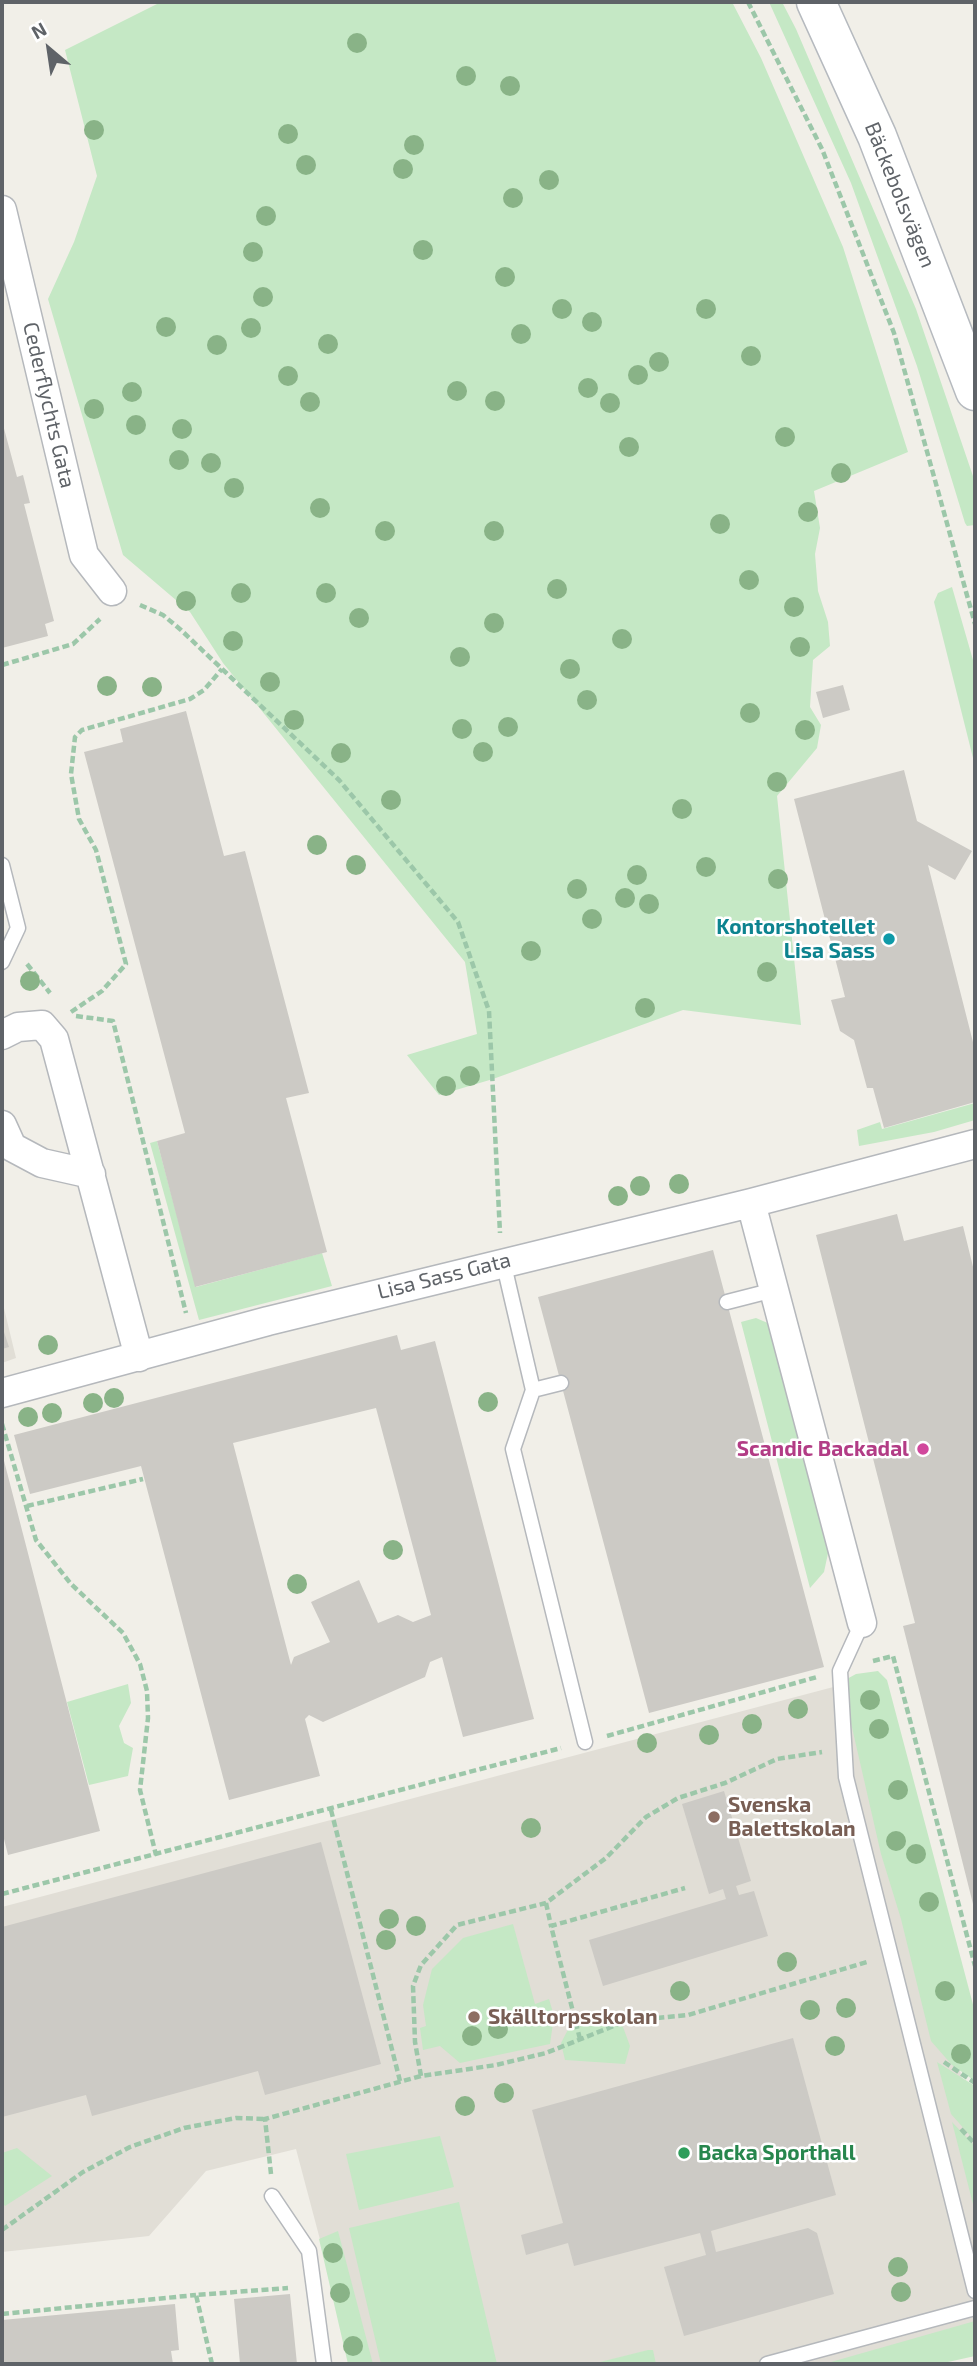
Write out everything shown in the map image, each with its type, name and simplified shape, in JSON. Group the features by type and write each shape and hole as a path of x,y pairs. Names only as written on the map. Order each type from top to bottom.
{"street":[{"name":"Bäckebolsvägen","path":"816,2 877,136 975,391"},
{"name":"Cederflychts Gata","path":"2,211 84,555 112,591"},
{"path":"2,1035 18,1027 42,1025 54,1039 139,1357"},
{"path":"2,1125 12,1147 42,1163 91,1174"},
{"name":"Lisa Sass Gata","path":"2,1393 503,1261 751,1203 975,1144"},
{"path":"751,1203 862,1623"}],"lane":[{"path":"2,865 18,928 2,962"},
{"path":"503,1261 533,1390 513,1449 585,1742"},
{"path":"727,1302 774,1290"},
{"path":"533,1390 561,1383"},
{"path":"862,1623 840,1671 846,1777 975,2291"},
{"path":"272,2196 309,2250 324,2364"},
{"path":"766,2364 975,2308"}],"path":[{"path":"748,2 822,149 894,333 975,624"},
{"path":"2,665 73,644 98,622 112,591 163,615 339,780 458,922 489,1011 500,1233"},
{"path":"194,1342 113,1021 67,1015 102,992 126,964 99,858 79,819 71,774 72,745 82,730 190,699 204,690 222,669"},
{"path":"12,944 51,995"},
{"path":"2,1422 36,1540 71,1584 123,1633 140,1664 147,1691 148,1718 139,1790 156,1855"},
{"path":"27,1506 143,1479"},
{"path":"2,1894 331,1810 893,1656 975,1966"},
{"path":"421,2076 413,2012 413,1986 421,1965 457,1925 546,1903 606,1858 646,1817 678,1798 725,1783 777,1759 844,1751"},
{"path":"331,1810 400,2081"},
{"path":"551,1926 685,1888"},
{"path":"546,1903 580,2039"},
{"path":"2,2230 83,2172 131,2147 184,2128 236,2119 265,2119 421,2076 508,2062 545,2053 626,2021 688,2015 734,2004 890,1954"},
{"path":"265,2119 271,2159 272,2196"},
{"path":"2,2314 196,2295 313,2287"},
{"path":"196,2295 212,2364"}],"shaded area":[{"path":"2,1300 16,1358 2,1363"},
{"name":"Skälltorpsskolan","path":"856,1681 975,2127 975,2326 834,2364 353,2364 296,2149 206,2171 149,2236 2,2252 2,1907"}],"green space":[{"path":"161,2 732,2 761,58 843,247 908,452 814,491 820,528 815,554 818,591 828,622 830,646 813,660 810,707 821,725 817,748 777,796 801,1025 683,1010 493,1079 439,1095 407,1055 477,1034 465,962 223,663 190,612 123,555 48,299 74,242 97,176 65,50"},
{"path":"769,2 782,2 796,29 916,309 975,482 975,525 967,526 965,523 917,366 851,183"},
{"path":"952,587 975,667 975,766 934,602 938,593"},
{"path":"975,1103 975,1120 934,1132 859,1146 857,1130 880,1122 882,1129"},
{"path":"157,1141 196,1287 322,1253 332,1286 199,1320 150,1143"},
{"path":"756,1318 770,1324 830,1544 824,1572 810,1588 741,1322"},
{"path":"878,1671 887,1680 975,2012 975,2081 952,2065 931,2041 901,1919 881,1854 845,1697 845,1680 856,1674"},
{"path":"128,1684 131,1703 119,1726 124,1743 133,1748 128,1776 89,1785 67,1702"},
{"path":"513,1924 535,2004 549,1999 554,2016 550,2044 460,2063 440,2046 423,2050 420,2028 426,2026 423,2005 432,1969 463,1938"},
{"path":"598,2014 612,2017 623,2027 630,2046 625,2064 565,2060 561,2043 572,2022 581,2016"},
{"path":"937,2062 975,2086 975,2141 951,2114"},
{"path":"952,2122 975,2146 975,2212"},
{"path":"440,2136 454,2187 359,2210 346,2154"},
{"path":"17,2148 52,2176 5,2206 2,2202 2,2153"},
{"path":"459,2202 497,2364 381,2364 349,2228"},
{"path":"338,2231 373,2364 348,2364 319,2239"},
{"path":"975,2321 975,2356 939,2364 824,2364"},
{"path":"653,2350 656,2364 592,2364"}],"building":[{"path":"2,421 17,477 23,475 30,503 24,504 54,621 45,624 48,636 2,648"},
{"path":"843,685 850,710 823,718 816,692"},
{"path":"186,711 224,856 245,851 309,1093 286,1098 327,1252 195,1287 157,1141 185,1133 84,752 123,742 120,729"},
{"name":"Kontorshotellet Lisa Sass","path":"904,770 917,821 972,851 955,880 928,865 975,1050 975,1102 884,1128 873,1088 867,1088 854,1040 840,1031 831,1000 845,997 794,799"},
{"name":"Scandic Backadal","path":"897,1214 904,1241 963,1226 975,1275 974,1908 903,1626 915,1623 816,1235"},
{"path":"713,1250 824,1667 649,1713 538,1297"},
{"path":"2,1326 9,1347 2,1349"},
{"path":"397,1335 401,1350 435,1341 534,1719 463,1737 442,1657 430,1662 425,1677 323,1722 309,1715 305,1719 320,1776 229,1800 141,1466 30,1494 14,1435","holes":["376,1408 431,1615 413,1622 398,1615 378,1623 359,1580 311,1602 330,1642 294,1657 291,1665 233,1443"]},
{"path":"2,1453 100,1831 8,1855 2,1831"},
{"path":"724,1791 751,1881 736,1886 739,1895 754,1891 768,1936 603,1986 589,1940 726,1899 723,1889 709,1894 682,1804"},
{"path":"321,1842 381,2064 265,2095 258,2071 92,2116 86,2095 2,2117 2,1927"},
{"name":"Backa Sporthall","path":"793,2038 836,2195 711,2231 716,2252 808,2228 817,2233 834,2294 684,2336 664,2267 706,2255 700,2233 574,2266 568,2243 526,2255 521,2235 563,2223 532,2110"},
{"path":"290,2294 297,2364 240,2364 234,2299"},
{"path":"175,2304 179,2350 171,2351 173,2364 2,2364 2,2320"}],"place":[{"name":"Kontorshotellet Lisa Sass","path":"889,939"},
{"name":"Scandic Backadal","path":"923,1449"},
{"name":"Svenska Balettskolan","path":"714,1817"},
{"name":"Skälltorpsskolan","path":"474,2017"},
{"name":"Backa Sporthall","path":"684,2153"}]}
